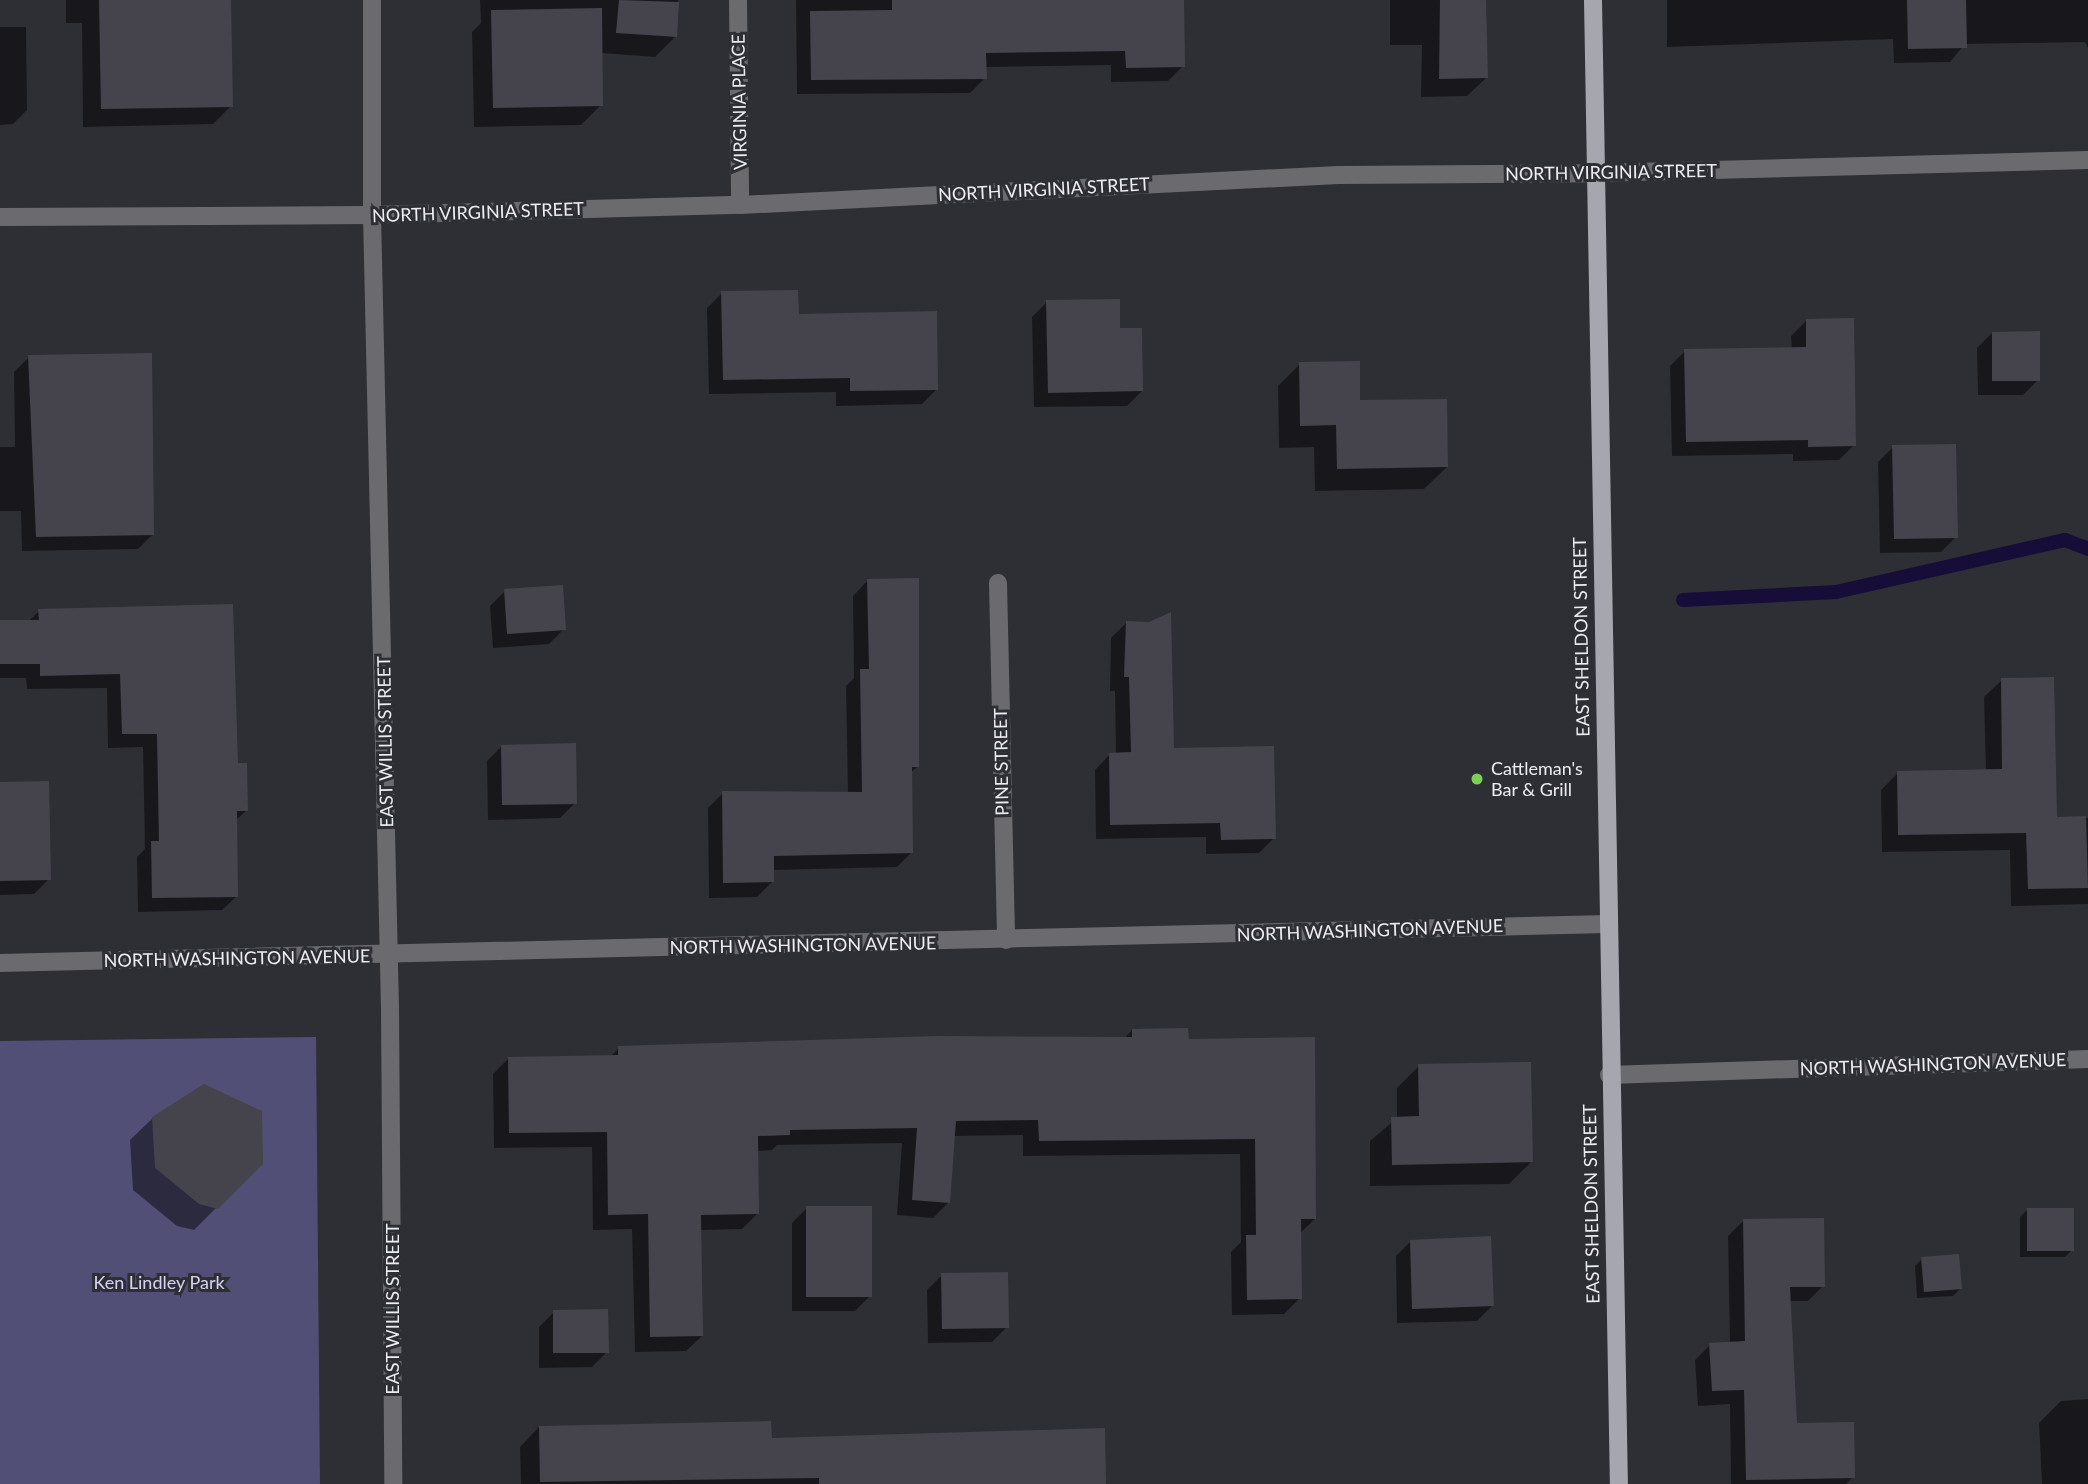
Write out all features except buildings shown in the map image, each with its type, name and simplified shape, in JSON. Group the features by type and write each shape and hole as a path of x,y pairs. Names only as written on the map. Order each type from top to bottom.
{"main road":[{"name":"EAST SHELDON STREET","path":"1593,0 1609,1075 1619,1484"}],"street":[{"name":"EAST WILLIS STREET","path":"372,0 372,215 389,954 393,1484"},
{"name":"VIRGINIA PLACE","path":"738,0 740,205"},
{"name":"NORTH VIRGINIA STREET","path":"0,217 372,215 740,205 1338,175 1595,173 2088,160"},
{"name":"PINE STREET","path":"998,583 1006,940"},
{"name":"NORTH WASHINGTON AVENUE","path":"0,963 1607,924"},
{"name":"NORTH WASHINGTON AVENUE","path":"1609,1075 2088,1059"}],"green space":[{"name":"Ken Lindley Park","path":"316,1037 320,1484 0,1484 0,1041"}],"waterway":[{"path":"1683,600 1836,592 2065,540 2088,549"}],"place":[{"name":"Cattleman's Bar & Grill","path":"1477,779"}]}
